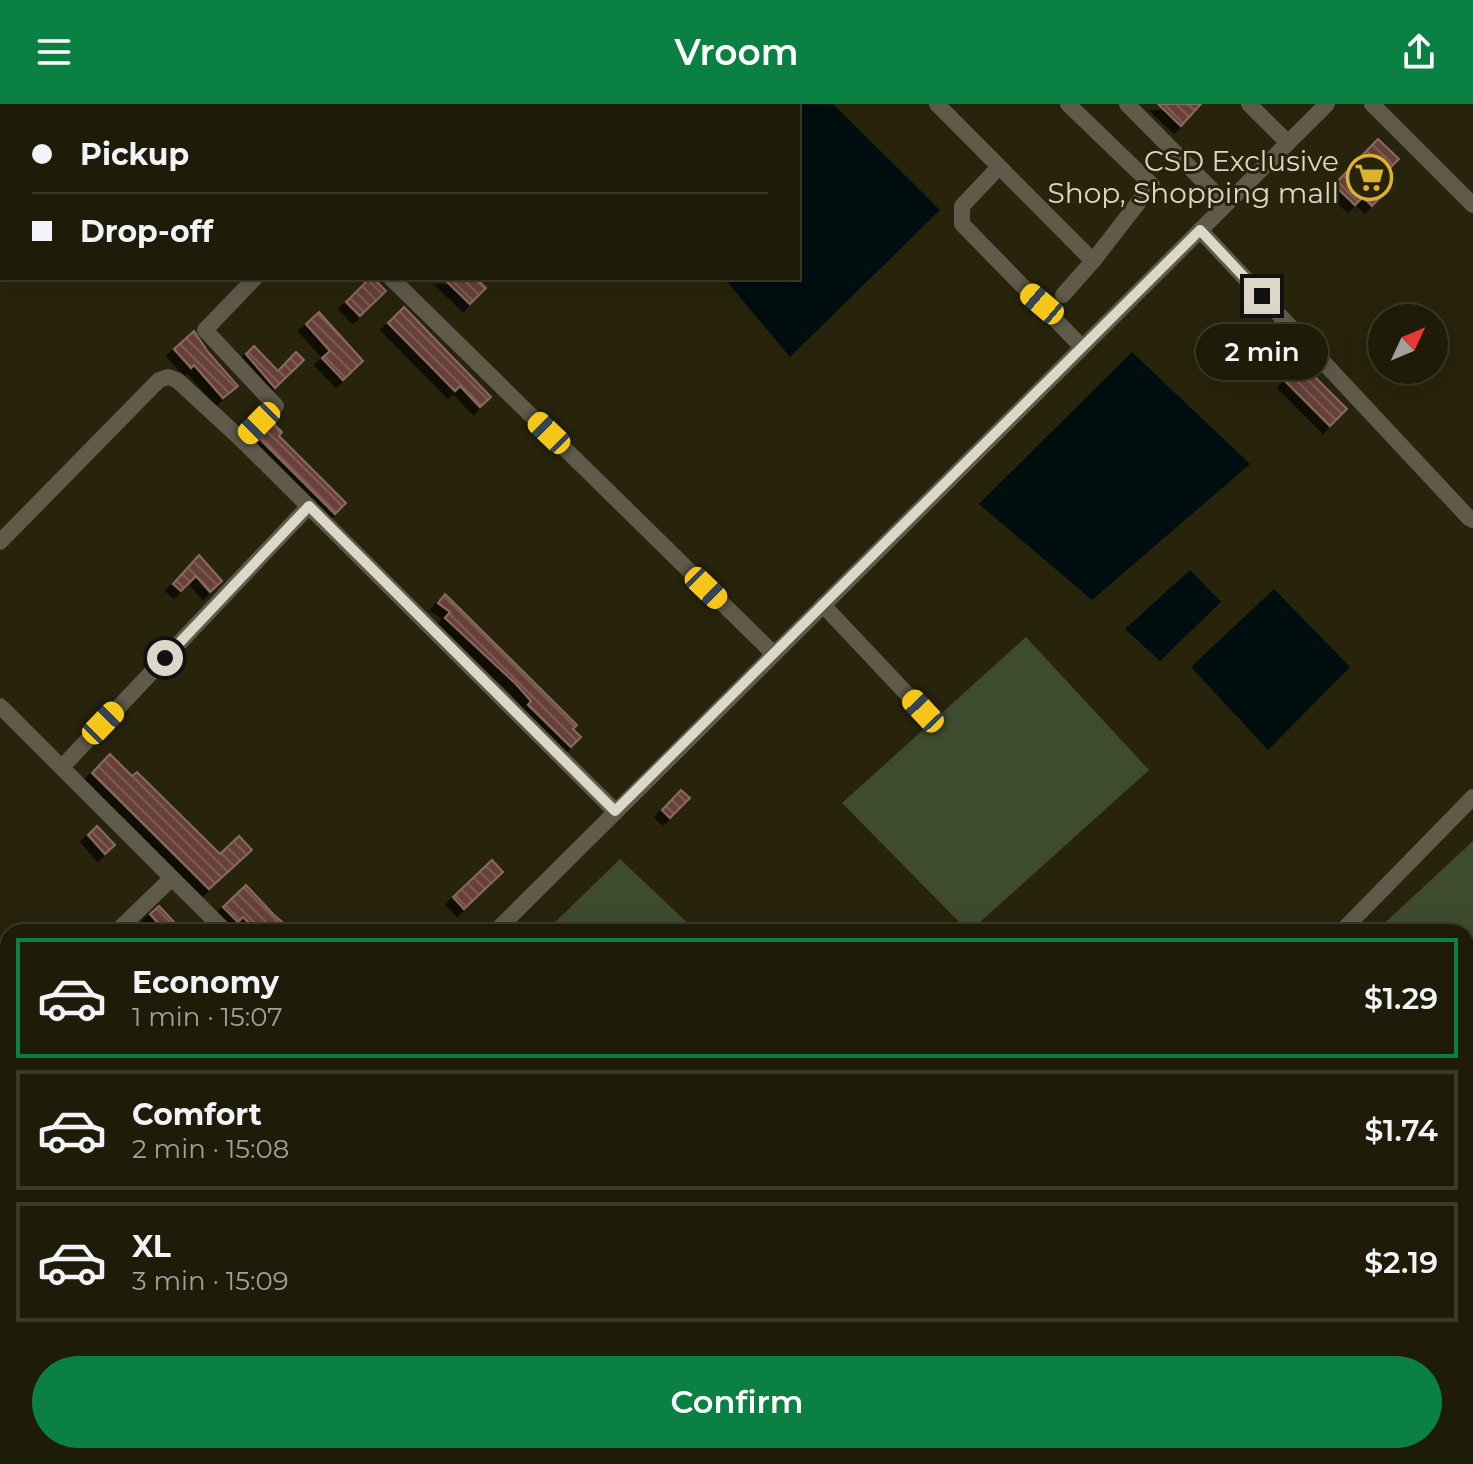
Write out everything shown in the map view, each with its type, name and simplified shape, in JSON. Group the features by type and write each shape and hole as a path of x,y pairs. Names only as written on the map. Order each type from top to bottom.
{"street":[{"path":"937,104 1093,261"},
{"path":"1063,295 1152,185 1068,104"},
{"path":"1127,104 1226,204"},
{"path":"1249,104 1288,143"},
{"path":"503,924 1327,104"},
{"path":"1372,104 1473,205"},
{"path":"999,167 962,206 962,224 1082,347"},
{"path":"1200,230 1473,520"},
{"path":"242,440 276,406 205,330 253,280"},
{"path":"393,280 774,654"},
{"path":"0,542 159,380 168,377 177,380 242,440 615,811"},
{"path":"62,767 309,506"},
{"path":"823,605 923,711"},
{"path":"0,706 218,924"},
{"path":"1349,924 1473,797"},
{"path":"124,924 172,878"}],"green space":[{"path":"1026,637 1149,770 978,924 961,924 842,803"},
{"path":"1473,841 1473,924 1384,924"},
{"path":"620,859 689,924 553,924"}],"shaded area":[{"path":"800,104 833,104 940,210 790,357 726,280 800,280"},
{"path":"1132,352 1250,464 1092,600 979,504"},
{"path":"1190,570 1221,602 1160,661 1125,629"},
{"path":"1274,589 1350,667 1268,750 1191,667"}],"building":[{"path":"1158,104 1201,104 1181,126"},
{"path":"1378,139 1399,159 1377,181 1387,190 1372,206 1363,197 1355,205 1334,185"},
{"path":"368,280 375,280 386,291 360,316 346,302"},
{"path":"445,280 478,280 486,288 470,304"},
{"path":"404,307 491,397 480,407 460,386 455,391 388,323"},
{"path":"319,312 363,361 343,380 322,358 330,351 306,324"},
{"path":"194,331 238,386 223,398 194,365 191,368 174,349"},
{"path":"254,346 278,371 296,352 304,360 275,388 246,354"},
{"path":"1302,364 1347,409 1330,426 1285,381"},
{"path":"274,424 282,432 279,436 346,503 335,514 259,438"},
{"path":"199,555 222,581 210,592 196,576 181,591 173,584"},
{"path":"445,594 577,725 573,729 581,737 571,747 528,705 531,701 516,684 445,618 450,612 438,603"},
{"path":"110,754 132,776 137,772 220,854 239,836 252,850 209,889 92,773"},
{"path":"681,790 690,798 670,818 662,810"},
{"path":"97,826 115,845 105,854 88,835"},
{"path":"492,860 503,872 464,909 453,897"},
{"path":"246,885 285,924 250,924 243,917 238,922 223,907"},
{"path":"159,906 174,922 159,924 150,914"}],"place":[{"name":"CSD Exclusive Shop, Shopping mall","path":"1370,177"}],"route":[{"path":"165,658 309,506 615,811 1200,230 1262,296"}]}
